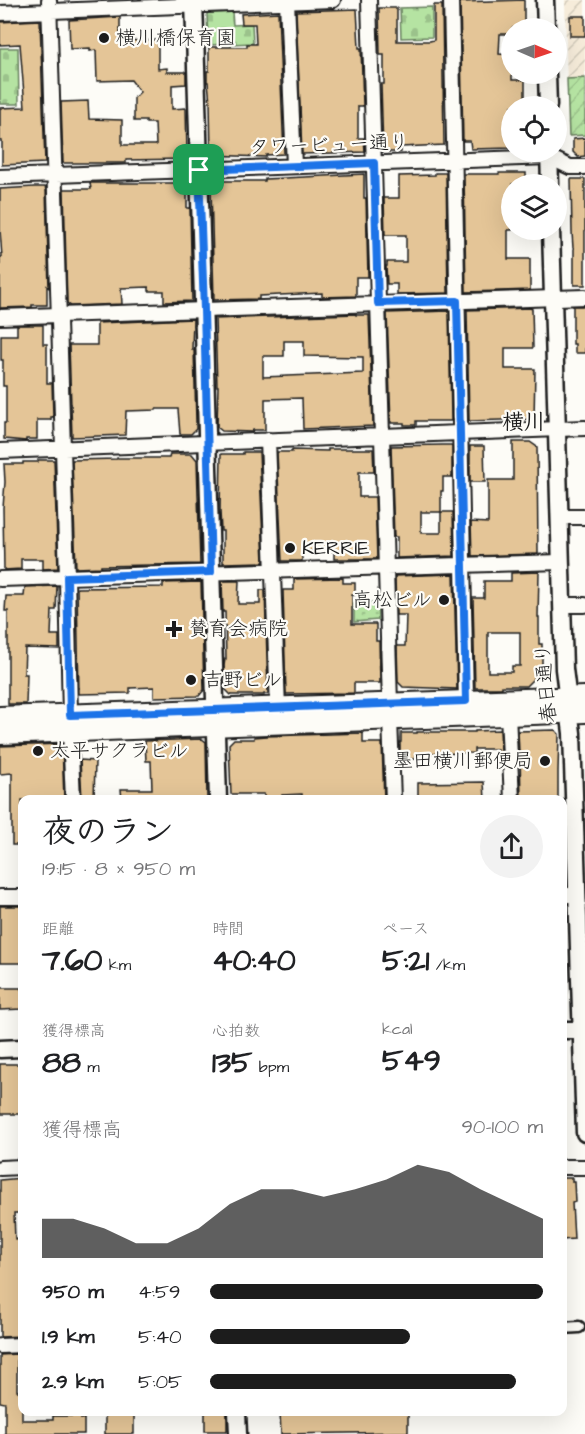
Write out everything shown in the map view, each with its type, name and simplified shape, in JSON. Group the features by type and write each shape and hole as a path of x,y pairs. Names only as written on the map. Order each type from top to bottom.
{"main road":[{"path":"0,717 70,723 390,712 466,701 577,705"},
{"path":"216,718 278,708 508,714 577,705"},
{"path":"0,734 70,723"}],"street":[{"path":"0,13 49,5 333,0"},
{"path":"369,0 393,795"},
{"path":"451,0 466,701"},
{"path":"545,0 546,18"},
{"path":"287,1 294,166"},
{"path":"194,2 218,795"},
{"path":"49,5 73,795"},
{"name":"タワービュー通り","path":"0,177 501,158"},
{"name":"タワービュー通り","path":"562,162 570,167 585,167"},
{"name":"春日通り","path":"551,240 564,669 577,705 572,733 570,895 582,941 585,1132"},
{"path":"0,317 585,297"},
{"path":"0,451 585,428"},
{"path":"268,440 278,708"},
{"path":"560,517 585,517"},
{"path":"0,579 561,562"},
{"path":"562,605 585,604"},
{"path":"508,714 512,795"},
{"path":"0,897 18,897"},
{"path":"567,1030 583,1030"},
{"path":"0,1049 18,1048"},
{"path":"0,1168 18,1167"},
{"path":"567,1167 585,1167"},
{"path":"567,1328 579,1327"},
{"path":"0,1346 18,1345"},
{"path":"237,1416 238,1434"}],"shaded area":[{"path":"565,0 585,0 585,136 568,137"}],"green space":[{"path":"432,7 432,37 401,38 400,8"},
{"path":"232,12 233,25 252,24 253,43 208,45 207,13"},
{"path":"0,48 18,48 19,104 0,104"},
{"path":"585,78 585,135 569,136 567,79"},
{"path":"377,602 378,620 354,622 354,603"}],"building":[{"path":"524,0 524,18 501,18 499,54 501,54 501,84 525,84 525,96 501,96 501,148 471,149 470,141 463,141 460,2"},
{"path":"434,5 442,5 444,145 401,147 401,152 383,152 381,84 384,84 384,55 380,55 379,8 397,8 397,41 430,41 434,40"},
{"path":"357,9 363,106 358,106 358,138 364,138 365,152 302,154 296,11"},
{"path":"278,12 284,154 266,155 266,157 211,155 210,102 207,82 209,47 247,47 247,44 256,44 255,24 242,24 241,14"},
{"path":"570,16 585,16 585,36 570,36"},
{"path":"120,17 120,41 158,40 158,69 167,68 167,72 186,72 186,84 172,85 172,109 186,108 187,155 182,159 126,160 126,163 63,163 61,102 88,101 89,119 122,120 122,145 156,145 155,123 134,121 134,98 140,92 131,80 97,81 96,50 70,49 69,20"},
{"path":"40,20 45,163 2,165 0,108 25,107 20,44 0,45 0,22"},
{"path":"585,138 585,156 578,157 573,152 573,139"},
{"path":"435,173 446,173 448,293 397,294 397,284 387,284 386,266 387,262 406,262 406,235 385,235 384,198 399,198 399,176 435,175"},
{"path":"526,173 501,174 501,240 508,240 508,259 530,259 530,290 466,292 464,174"},
{"path":"364,174 368,277 356,277 356,296 322,297 322,293 259,296 259,299 214,300 211,187 217,181 265,181 265,179"},
{"path":"571,179 585,179 585,285 574,285"},
{"path":"90,183 181,183 187,189 187,208 190,208 192,301 164,302 164,291 149,291 149,287 121,288 122,304 71,306 67,303 64,189 91,189"},
{"path":"45,187 46,190 49,288 47,286 47,305 0,308 0,257 2,257 0,189"},
{"path":"573,306 585,306 585,353 575,353"},
{"path":"532,309 533,348 505,348 505,369 535,369 534,419 469,421 467,310"},
{"path":"449,311 451,421 416,421 416,425 391,423 387,313"},
{"path":"369,315 373,426 303,429 302,398 265,399 265,430 222,431 217,427 215,319","holes":["284,341 304,341 304,356 363,357 363,373 263,377 263,356 284,356"]},
{"path":"193,319 192,349 194,349 196,429 191,434 180,434 178,409 156,409 126,411 125,435 72,437 69,345 97,345 97,323"},
{"path":"17,325 43,325 43,344 47,344 47,383 52,383 53,417 51,420 37,420 37,439 26,439 26,441 4,439 6,386 3,386 1,335 17,335"},
{"path":"513,442 530,442 537,447 538,554 472,556 471,522 488,523 488,480 513,480"},
{"path":"452,445 452,477 443,477 441,512 453,512 454,556 397,558 397,537 394,537 391,446","holes":["421,512 441,512 441,533 421,533"]},
{"path":"470,446 484,446 485,482 470,482"},
{"path":"328,449 373,449 374,472 359,472 359,497 375,497 377,559 334,559 334,551 302,551 302,561 282,561 277,452 328,451"},
{"path":"243,452 259,452 264,562 223,563 223,531 221,531 220,511 221,454 243,454"},
{"path":"170,454 192,454 197,460 200,564 76,568 72,460 169,458"},
{"path":"38,460 54,460 58,568 43,569 43,559 21,559 21,569 4,570 4,464 23,464 23,462 38,462"},
{"path":"539,572 538,617 539,644 542,644 542,670 526,686 475,688 473,598 484,598 484,581 511,581 511,573","holes":["488,632 520,632 520,666 512,666 512,672 488,672"]},
{"path":"454,574 457,689 403,687 398,682 397,646 405,646 406,615 396,615 395,576"},
{"path":"343,578 343,583 355,583 355,595 352,595 352,624 376,624 376,641 379,641 380,683 354,683 354,693 286,694 283,590 294,590 294,579"},
{"path":"222,581 239,581 238,604 260,604 260,590 265,590 268,694 231,695 226,690 225,612 223,612"},
{"path":"201,582 204,690 199,696 154,697 154,687 130,688 130,693 79,694 77,588 163,587 163,583"},
{"path":"57,586 56,610 52,610 51,635 59,635 59,649 25,648 26,704 8,704 6,596 24,596 25,587"},
{"path":"500,730 501,753 497,753 497,749 474,749 474,753 416,754 416,759 400,759 401,733"},
{"path":"555,730 559,734 558,795 521,795 518,731"},
{"path":"363,733 363,743 382,743 384,795 231,794 229,744 234,739 254,739 254,737"},
{"path":"202,739 206,742 207,795 122,795 121,789 152,789 151,761 146,761 145,741"},
{"path":"62,744 64,795 18,795 18,845 12,845 12,773 0,774 0,746"},
{"path":"80,760 95,761 94,795 82,795"},
{"path":"484,782 485,795 418,795 418,783"},
{"path":"0,906 18,906 18,963 0,963"},
{"path":"0,988 18,988 18,1009 0,1010"},
{"path":"0,1064 18,1064 18,1114 0,1114"},
{"path":"18,1178 18,1213 14,1213 15,1240 18,1240 18,1336 0,1337 0,1180"},
{"path":"567,1178 572,1178 574,1182 575,1202 572,1203 574,1239 567,1240"},
{"path":"17,1354 18,1416 22,1416 22,1420 53,1420 53,1416 81,1416 81,1419 84,1418 84,1434 5,1434 5,1403 0,1402 0,1355"},
{"path":"105,1416 134,1416 134,1434 105,1434"},
{"path":"205,1416 227,1416 227,1431 205,1431"},
{"path":"280,1416 408,1416 408,1432 281,1434"}],"place":[{"name":"横川橋保育園","path":"104,38"},
{"name":"KERRIE","path":"290,548"},
{"name":"高松ビル","path":"444,600"},
{"name":"賛育会病院","path":"174,629"},
{"name":"吉野ビル","path":"191,680"},
{"name":"太平サクラビル","path":"38,751"},
{"name":"墨田横川郵便局","path":"545,761"}],"district":[{"name":"横川","path":"524,422"}],"route":[{"path":"374,163 378,303 457,301 466,701 70,715 67,577 211,572 199,170 374,163"}]}
